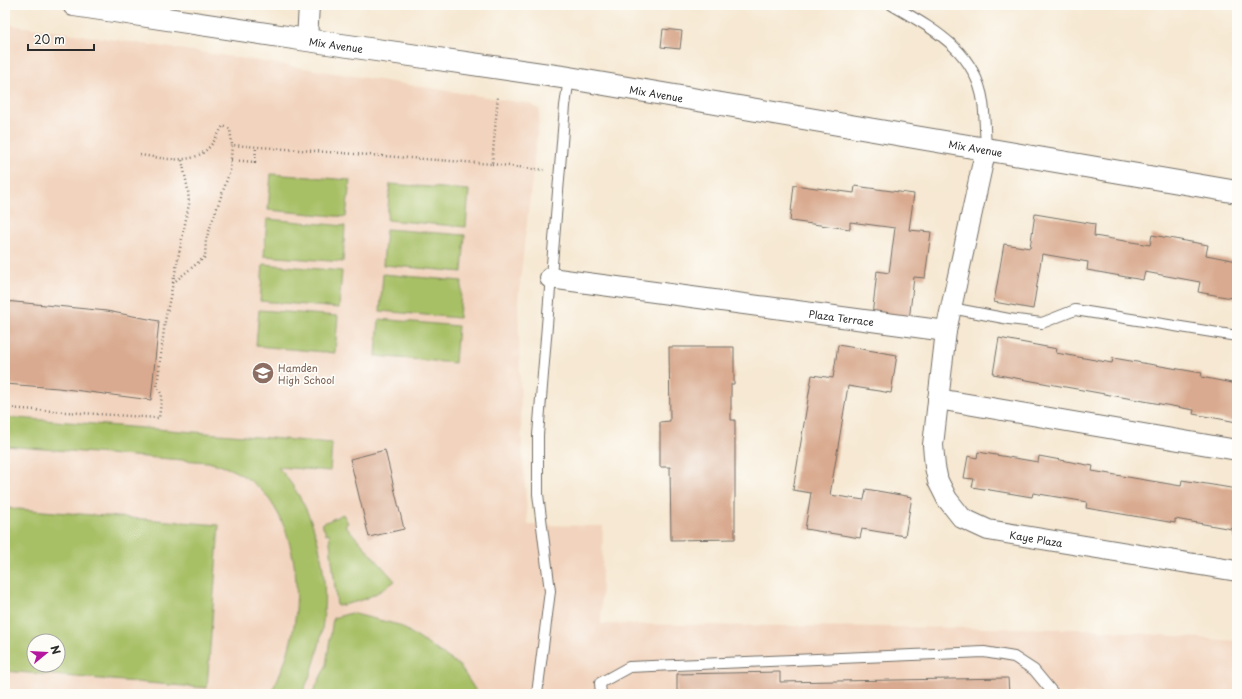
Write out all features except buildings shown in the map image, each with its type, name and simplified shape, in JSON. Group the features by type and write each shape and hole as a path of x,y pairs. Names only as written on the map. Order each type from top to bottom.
{"street":[{"name":"Mix Avenue","path":"74,5 569,78 1237,192"},
{"path":"307,40 309,5"},
{"path":"946,331 986,148"},
{"name":"Plaza Terrace","path":"550,278 946,331"},
{"name":"Kaye Plaza","path":"946,331 933,445 938,481 947,499 962,518 988,530 1237,571"},
{"path":"938,399 1237,450"}],"lane":[{"path":"892,5 927,25 947,40 964,57 975,77 982,101 986,148"},
{"path":"538,694 550,591 538,494 538,442 559,171 569,78"},
{"path":"951,308 1009,319 1042,323 1075,310 1237,336"},
{"path":"600,694 600,683 629,667 984,652 1014,657 1034,670 1054,694"}],"path":[{"path":"492,164 498,95"},
{"path":"140,155 182,160 192,158 211,145 223,126 230,129 232,145 230,171 206,239 205,257 174,282"},
{"path":"232,145 492,164 559,171"},
{"path":"231,160 255,163 256,147"},
{"path":"5,408 159,418 162,395 157,387 165,321 189,204 188,190 182,160"}],"shaded area":[{"name":"Hamden High School","path":"5,24 227,56 530,104 540,110 518,299 522,446 528,525 603,526 601,624 1086,629 1237,641 1237,694 5,694"}],"green space":[{"path":"271,174 350,180 346,217 268,210"},
{"path":"390,184 469,190 466,227 387,220"},
{"path":"267,219 345,226 343,262 264,256"},
{"path":"386,229 465,235 462,272 383,265"},
{"path":"263,264 342,271 339,308 260,301"},
{"path":"383,274 462,281 459,318 380,311"},
{"path":"259,310 338,316 335,353 256,346"},
{"path":"379,319 458,326 455,363 376,356"},
{"path":"5,417 332,443 330,471 278,467 296,491 310,518 319,547 324,576 324,607 321,637 313,666 302,694 270,694 278,679 289,648 296,614 296,578 289,541 283,524 275,508 259,488 232,470 208,462 5,446"},
{"path":"5,508 219,525 207,688 29,673 66,673 66,633 26,633 26,673 5,671"},
{"path":"343,514 348,523 345,525 395,581 368,598 337,606 329,533 326,534 322,524"},
{"path":"351,613 399,625 459,665 478,694 312,694 326,666 333,618"}],"place":[{"name":"Hamden High School","path":"263,373"}]}
